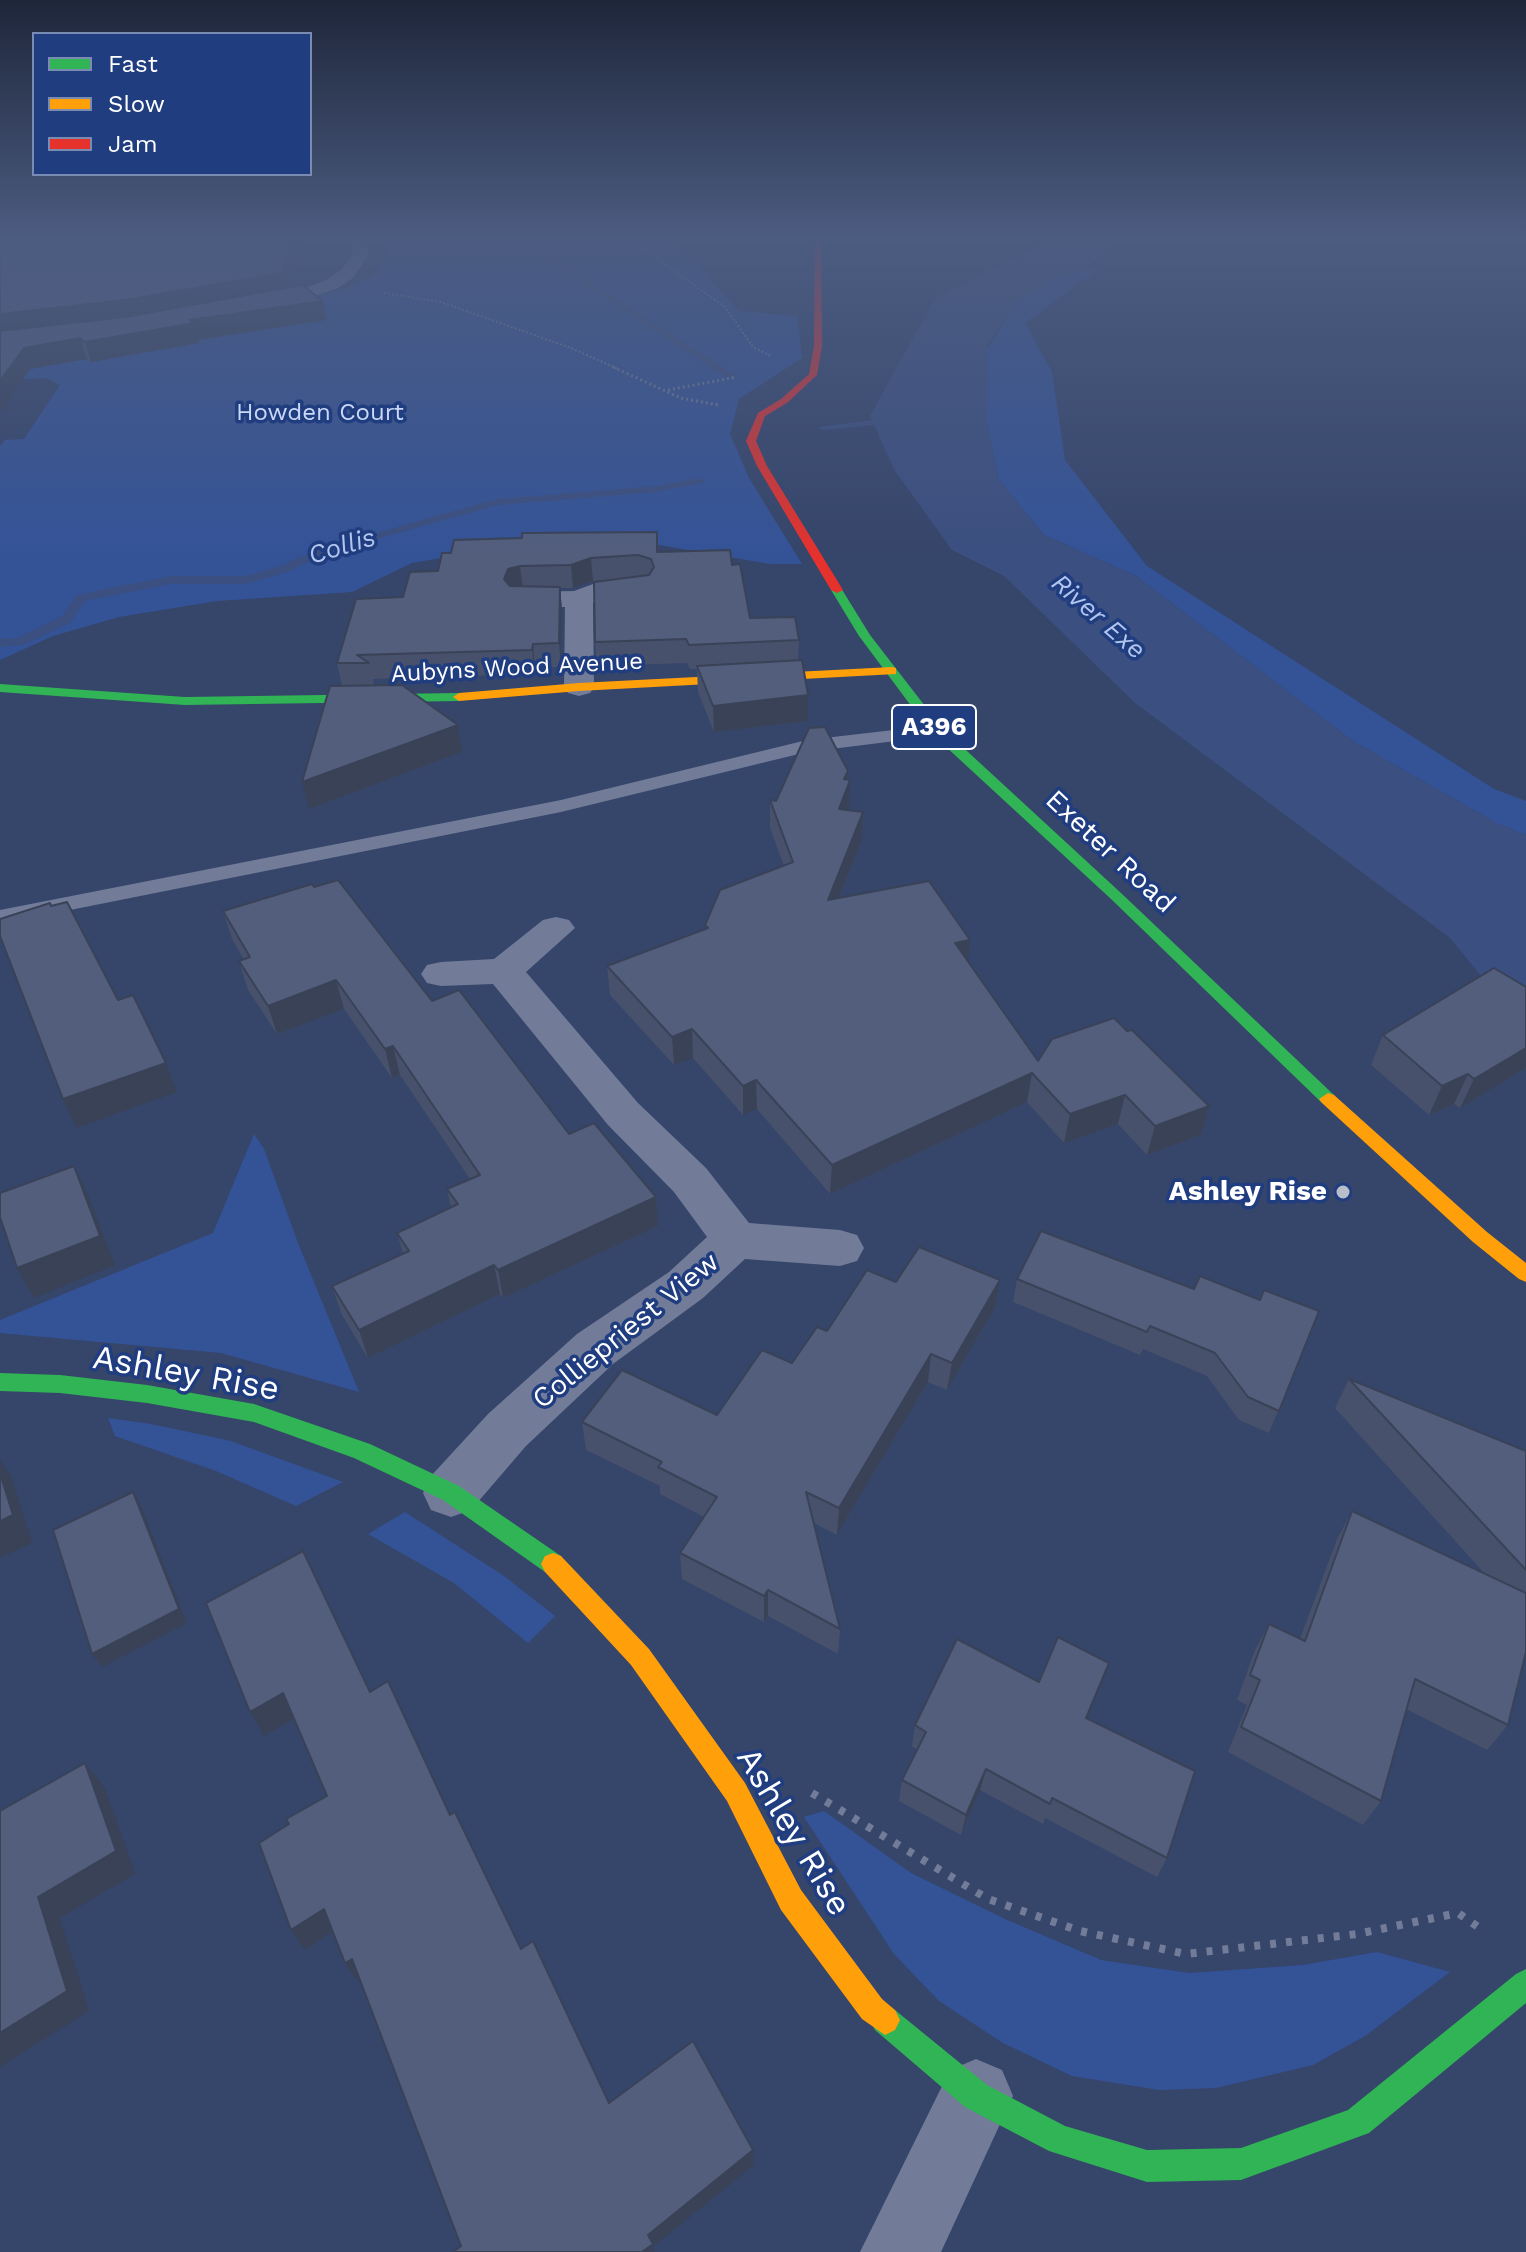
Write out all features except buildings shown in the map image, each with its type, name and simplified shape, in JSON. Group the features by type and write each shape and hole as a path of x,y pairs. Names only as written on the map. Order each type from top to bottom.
{"main road":[{"path":"766,413 808,381 818,344"},
{"name":"Exeter Road","path":"766,413 751,441 762,466 865,636 937,731 1116,896 1293,1067 1480,1237 1526,1274"},
{"name":"Aubyns Wood Avenue","path":"0,688 185,701 440,699 579,687 892,671"},
{"name":"Ashley Rise","path":"0,1382 60,1384 147,1394 254,1413 362,1451 451,1493 555,1566 640,1657 736,1792 791,1900 872,2009 976,2096 1060,2140 1147,2166 1241,2164 1358,2122 1526,1984"}],"street":[{"path":"523,600 579,599 593,592 640,589"},
{"path":"579,599 579,687"},
{"path":"441,974 504,971 556,928"},
{"name":"Colliepriest View","path":"504,971 623,1114 690,1180 735,1240"},
{"name":"Colliepriest View","path":"451,1493 507,1430 595,1349 686,1285 735,1240 840,1248"},
{"path":"900,2252 976,2096"}],"lane":[{"path":"0,917 561,806 807,746 937,731"}],"path":[{"path":"560,344 681,398 766,413"},
{"path":"751,344 808,381"},
{"path":"667,390 723,382"},
{"path":"736,1792 810,1792 988,1899 1080,1931 1186,1954 1357,1934 1458,1913 1492,1938"}],"green space":[{"name":"Howden Court","path":"32,344 800,344 802,358 739,399 730,434 749,478 802,564 770,564 659,545 489,550 412,563 352,592 217,601 119,617 53,636 0,660 0,446 5,440 24,439 60,385 46,378 0,380 0,349"},
{"path":"990,344 1037,344 1052,372 1065,460 1147,566 1494,789 1526,801 1526,835 1496,823 1353,741 1136,576 1044,535 999,480 987,424 987,349"},
{"path":"254,1134 264,1149 298,1243 359,1392 221,1353 0,1333 0,1320 213,1233"},
{"path":"108,1418 231,1441 343,1482 296,1506 216,1471 115,1436"},
{"path":"405,1512 504,1576 555,1616 528,1643 454,1583 368,1534"},
{"path":"824,1811 911,1873 1005,1919 1101,1960 1189,1973 1303,1965 1377,1952 1450,1972 1365,2036 1313,2065 1216,2088 1159,2090 1072,2076 1003,2043 939,2001 894,1954 804,1817"}],"water":[{"name":"River Exe","path":"910,344 988,344 987,424 999,480 1044,535 1136,576 1353,741 1496,823 1526,835 1526,995 1486,982 1450,938 1135,703 1004,576 952,550 895,471 870,416"}],"waterway":[{"path":"682,344 731,376"},
{"path":"823,427 899,420"},
{"name":"Collis","path":"0,643 19,642 67,619 81,598 131,586 170,580 246,580 284,569 320,552 497,502 657,489 700,481"}],"traffic: fast":[{"path":"837,590 865,636 937,731 1116,896 1328,1099"},
{"path":"0,688 185,701 459,697"},
{"path":"0,1382 60,1384 147,1394 254,1413 362,1451 451,1493 553,1564"},
{"path":"885,2020 976,2096 1060,2140 1147,2166 1241,2164 1358,2122 1526,1984"}],"traffic: slow":[{"path":"459,697 579,687 892,671"},
{"path":"1328,1099 1480,1237 1526,1274"},
{"path":"553,1564 640,1657 736,1792 791,1900 872,2009 885,2020"}],"traffic: jam":[{"path":"818,344 813,375 784,401 761,415 751,441 762,466 837,590"}],"place":[{"name":"Ashley Rise","path":"1343,1192"}]}
